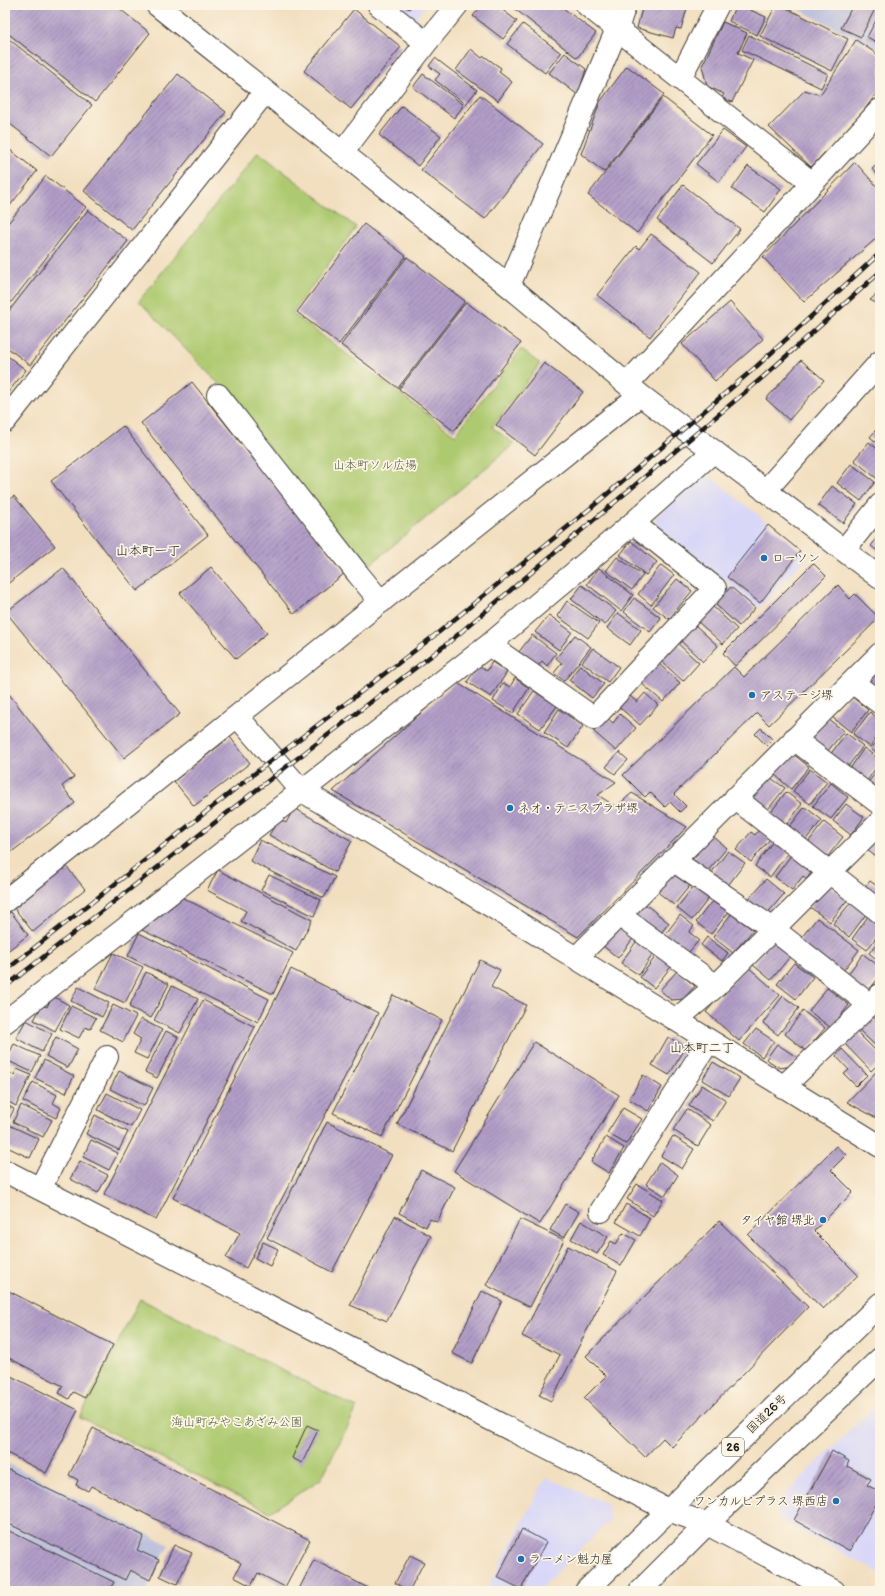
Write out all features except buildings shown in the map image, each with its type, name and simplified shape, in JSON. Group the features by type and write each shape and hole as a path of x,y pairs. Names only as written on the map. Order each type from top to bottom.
{"main road":[{"path":"157,5 509,286 633,390 880,578"},
{"path":"379,5 426,43"},
{"path":"342,153 457,5"},
{"path":"587,5 812,183"},
{"path":"509,286 617,28 625,5"},
{"path":"680,78 718,5"},
{"path":"5,421 265,92"},
{"path":"5,901 381,602 633,390 812,183 880,110"},
{"path":"765,491 880,362"},
{"path":"218,395 381,602"},
{"path":"5,1022 489,645 633,523 714,451"},
{"path":"844,550 880,505"},
{"path":"489,645 594,718 715,588 633,523"},
{"path":"576,958 880,654"},
{"path":"852,682 880,703"},
{"path":"237,716 301,790 880,1146"},
{"path":"794,739 880,804"},
{"path":"735,798 880,912"},
{"path":"676,1020 716,986 880,822"},
{"path":"674,860 875,1000 783,1087"},
{"path":"619,915 716,986"},
{"path":"601,1211 709,1041"},
{"path":"40,1189 107,1057"},
{"path":"5,1171 668,1510 707,1524 834,1591"},
{"name":"国道26号","path":"586,1591 880,1304"},
{"path":"640,1591 707,1524 880,1359"}],"shaded area":[{"path":"396,5 426,5 414,20"},
{"path":"790,5 880,5 880,51"},
{"path":"704,475 711,477 808,556 759,608 656,525 656,517"},
{"path":"880,1401 880,1573 779,1520 776,1503"},
{"path":"5,1462 169,1545 146,1591 5,1591"},
{"path":"546,1477 607,1504 610,1520 538,1591 486,1591"}],"green space":[{"name":"山本町ソル広場","path":"258,152 356,227 292,313 455,435 521,349 540,364 492,427 514,444 365,569 222,387 139,301"},
{"name":"海山町みやこあざみ公園","path":"140,1299 357,1408 321,1479 270,1512 80,1417"}],"railway":[{"path":"5,971 259,770 439,632 592,507 757,366 880,253"},
{"path":"5,987 273,777 448,643 763,377 880,272"}],"place":[{"name":"ローソン","path":"764,558"},
{"name":"アステージ堺","path":"752,695"},
{"name":"ネオ・テニスプラザ堺","path":"510,808"},
{"name":"タイヤ館 堺北","path":"823,1220"},
{"name":"ワンカルビプラス 堺西店","path":"836,1501"},
{"name":"ラーメン魁力屋","path":"521,1559"}],"district":[{"name":"山本町一丁","path":"148,551"},
{"name":"山本町二丁","path":"702,1048"}]}
